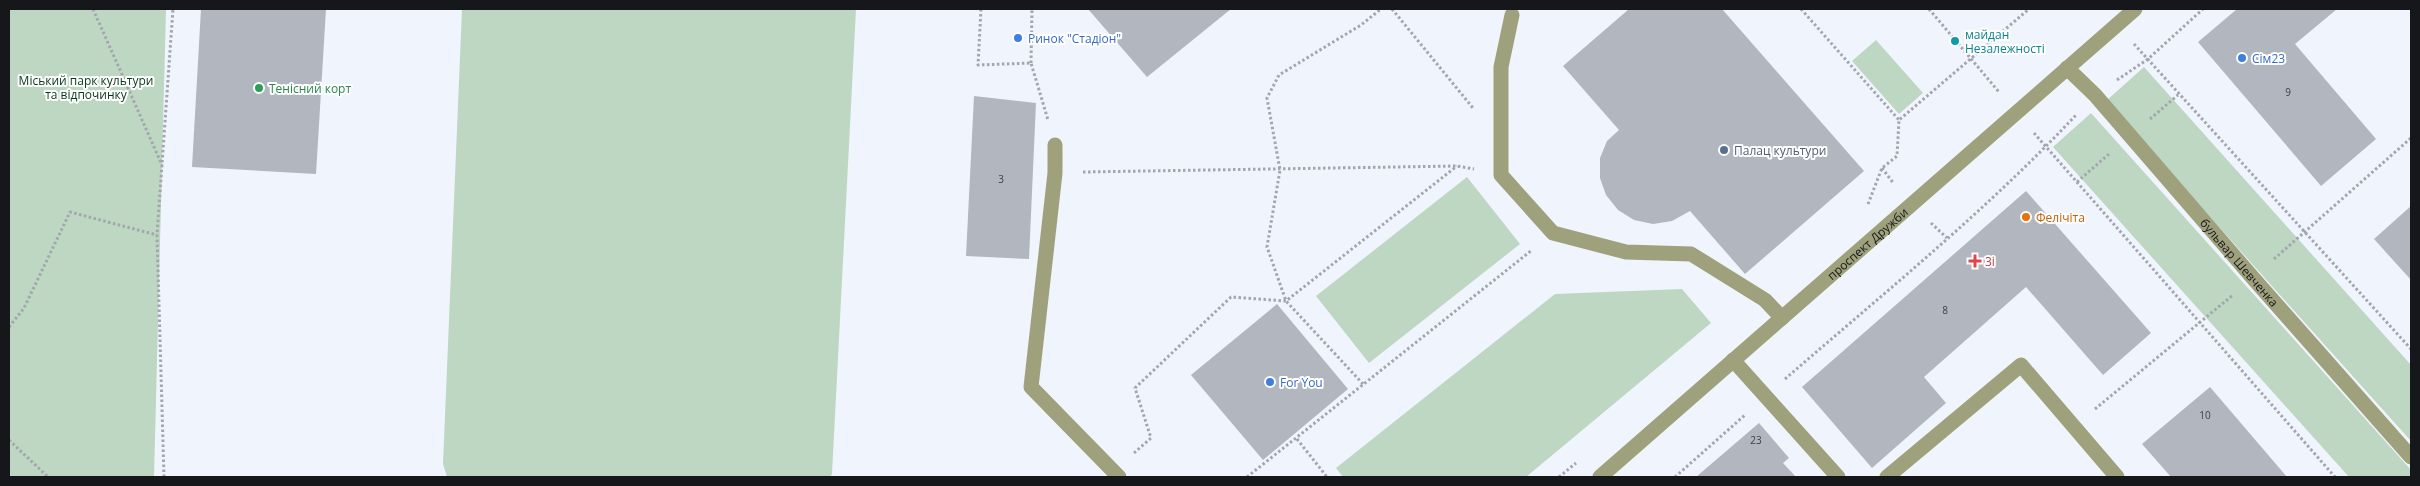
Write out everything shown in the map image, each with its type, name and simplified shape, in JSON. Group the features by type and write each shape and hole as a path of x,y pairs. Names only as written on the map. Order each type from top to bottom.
{"street":[{"name":"проспект Дружби","path":"1600,477 2135,9"},
{"path":"1512,15 1501,67 1501,175 1553,233 1626,252 1691,254 1765,300 1782,318"},
{"name":"бульвар Шевченка","path":"2067,68 2095,95 2411,457"},
{"path":"1055,145 1055,173 1031,388 1116,474"},
{"path":"1733,360 1838,477"},
{"path":"1887,477 2021,364 2117,477"}],"path":[{"path":"93,9 162,166"},
{"path":"164,477 156,234 173,9"},
{"path":"981,9 978,65 1031,63"},
{"path":"1032,9 1031,63 1055,145"},
{"path":"1363,384 1286,302 1267,247 1280,170 1267,98 1279,75 1361,25 1381,9"},
{"path":"1392,9 1502,144"},
{"path":"1801,9 1899,120 1897,156 1882,168 1868,205"},
{"path":"1929,9 2016,113 2334,477"},
{"path":"1899,120 2030,9"},
{"path":"1675,477 1947,238 2046,147 2095,95 2148,59 2203,9"},
{"path":"2116,25 2411,349"},
{"path":"2074,426 2201,323 2411,138"},
{"path":"1116,474 1151,438 1135,388 1231,297 1286,302 1458,166"},
{"path":"1055,173 1458,166 1501,175"},
{"path":"9,326 24,308 70,212 156,234"},
{"path":"1247,477 1553,233"},
{"path":"1296,439 1327,477"},
{"path":"9,440 48,477"},
{"path":"1559,477 1581,458"}],"green space":[{"name":"Міський парк культури та відпочинку","path":"9,9 166,9 154,477 9,477"},
{"path":"462,9 856,9 832,474 830,477 447,477 443,464"},
{"path":"1876,40 1923,93 1899,114 1852,61"},
{"path":"2144,67 2411,365 2411,441 2106,101"},
{"path":"2091,113 2411,470 2411,477 2349,477 2053,147"},
{"path":"1467,177 1520,244 1369,363 1316,296"},
{"path":"1682,289 1711,323 1526,477 1343,477 1336,468 1555,294"}],"building":[{"name":"Тенісний корт","path":"201,9 326,9 316,174 192,167"},
{"path":"1088,9 1231,9 1147,77"},
{"name":"Палац культури","path":"1629,9 1722,9 1864,171 1745,274 1690,211 1672,221 1653,224 1634,220 1618,210 1606,195 1600,178 1600,158 1607,141 1619,130 1563,66"},
{"path":"2237,9 2337,9 2295,44 2376,139 2321,186 2198,42"},
{"path":"974,96 1036,103 1029,259 966,256"},
{"path":"2026,191 2151,333 2103,375 2026,287 1924,377 1946,403 1872,468 1802,387"},
{"path":"2411,206 2411,280 2374,239"},
{"name":"For You","path":"1277,304 1348,389 1263,460 1191,375"},
{"path":"2210,387 2287,477 2171,477 2142,444"},
{"path":"1759,423 1789,458 1783,463 1796,477 1696,477"}],"place":[{"name":"Ринок \"Стадіон\"","path":"1018,38"},
{"name":"майдан Незалежності","path":"1955,41"},
{"name":"Сім23","path":"2242,58"},
{"name":"Тенісний корт","path":"259,88"},
{"name":"Палац культури","path":"1724,150"},
{"name":"Фелічіта","path":"2026,217"},
{"name":"3і","path":"1975,261"},
{"name":"For You","path":"1270,382"}]}
